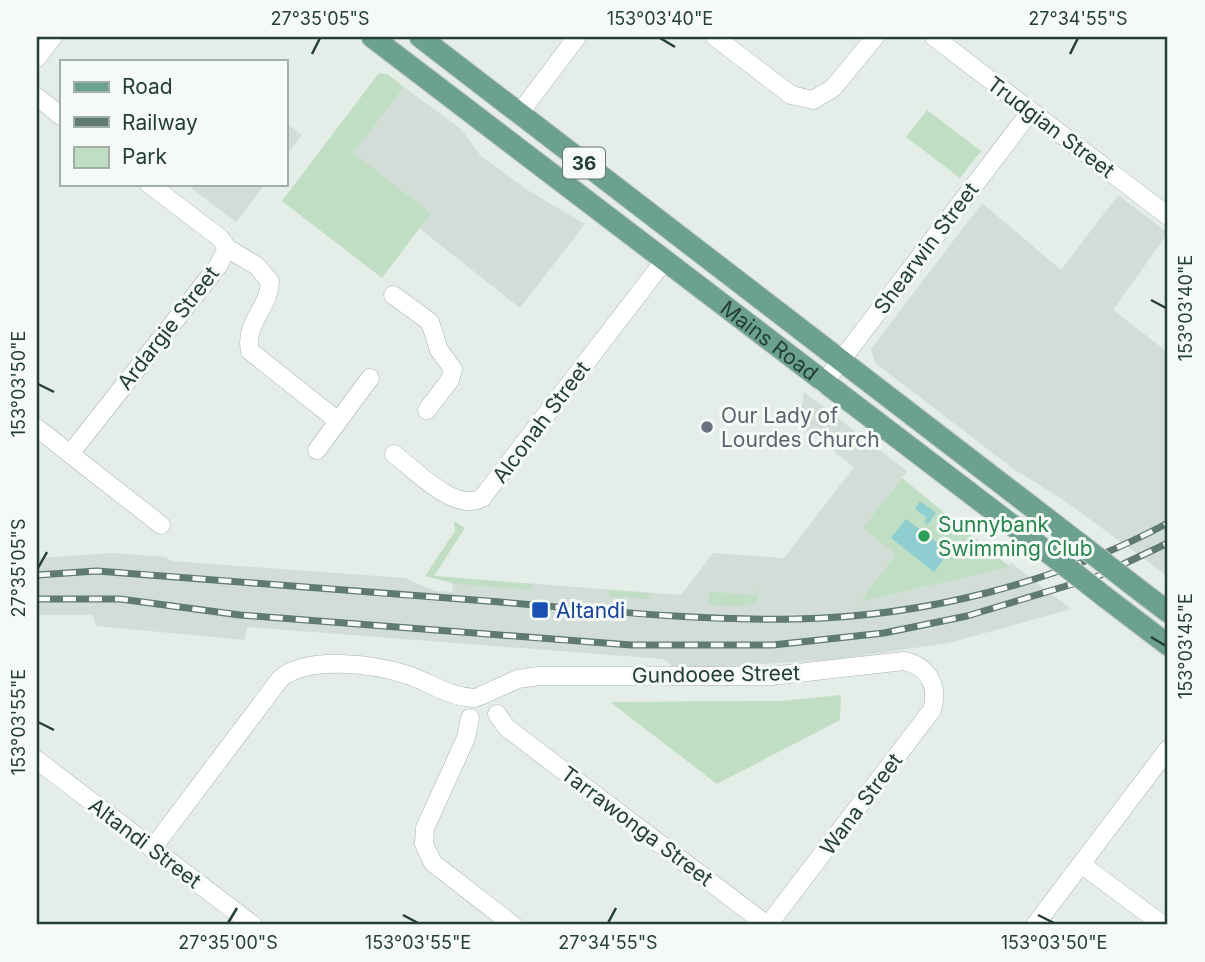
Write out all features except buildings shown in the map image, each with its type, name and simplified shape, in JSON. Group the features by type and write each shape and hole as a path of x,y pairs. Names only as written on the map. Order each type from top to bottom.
{"main road":[{"name":"Mains Road","path":"372,37 1168,645"},
{"name":"Mains Road","path":"419,37 1168,612"}],"street":[{"path":"37,58 53,37"},
{"path":"519,114 577,37"},
{"path":"715,37 791,95 813,100 834,88 876,37"},
{"name":"Trudgian Street","path":"934,37 1168,216"},
{"path":"37,97 60,115"},
{"name":"Shearwin Street","path":"823,384 1030,111"},
{"name":"Ardargie Street","path":"70,454 218,266 227,248 220,238 152,186"},
{"path":"227,248 257,266 270,282 269,295 250,326 247,338 250,351 338,421"},
{"name":"Alconah Street","path":"394,454 453,499 466,503 482,498 663,261"},
{"path":"393,295 429,322 439,350 453,369 450,380 427,410"},
{"path":"317,450 370,378"},
{"path":"37,428 161,525"},
{"name":"Gundooee Street","path":"482,712 528,676 758,677 896,661 918,666 929,677"},
{"path":"152,849 280,679 301,666 319,664 388,670 411,676 482,712 425,828 424,844 433,863 513,925"},
{"name":"Wana Street","path":"767,925 927,718 934,702 929,677"},
{"name":"Tarrawonga Street","path":"482,712 767,925"},
{"path":"1035,925 1168,749"},
{"name":"Altandi Street","path":"40,769 253,925"},
{"path":"1082,864 1163,925"}],"shaded area":[{"path":"404,87 461,129 481,156 529,191 585,224 520,308 419,228 431,213 352,153"},
{"path":"287,124 302,135 287,154"},
{"path":"189,186 263,186 236,222"},
{"path":"1118,195 1168,233 1113,310 1165,350 1168,346 1166,575 1062,499 1015,470 875,363 871,349 982,203 1061,270"},
{"path":"804,392 907,471 864,528 897,554 860,602 1009,567 1010,562 1071,609 949,643 830,660 708,667 672,666 663,659 247,627 245,640 96,626 93,615 37,615 37,558 113,553 166,557 171,561 405,578 435,591 452,592 453,584 434,576 681,595 713,553 784,558 854,467 799,425"}],"green space":[{"path":"379,73 387,74 404,87 353,153 431,213 382,278 282,201"},
{"path":"927,110 981,151 960,178 906,137"},
{"name":"Sunnybank Swimming Club","path":"902,478 1010,567 860,602 896,554 863,528"},
{"path":"454,521 465,528 434,576 532,584 532,590 456,584 425,576 455,531"},
{"path":"758,585 758,601 743,607 708,605 709,592 756,595"},
{"path":"609,590 649,593 648,599 608,596"},
{"path":"841,695 840,720 717,784 610,702 781,701"}],"water":[{"path":"920,501 936,513 928,524 924,522 927,518 915,509"},
{"path":"906,519 949,552 934,572 891,538"}],"railway":[{"path":"37,575 97,571 721,618 843,617 891,612 987,593 1080,563 1168,523"},
{"path":"37,599 120,599 240,615 631,645 773,645 884,633 967,616 1096,577 1168,543"}],"place":[{"name":"Our Lady of Lourdes Church","path":"707,427"},
{"name":"Sunnybank Swimming Club","path":"924,536"},
{"name":"Altandi","path":"540,610"}]}
